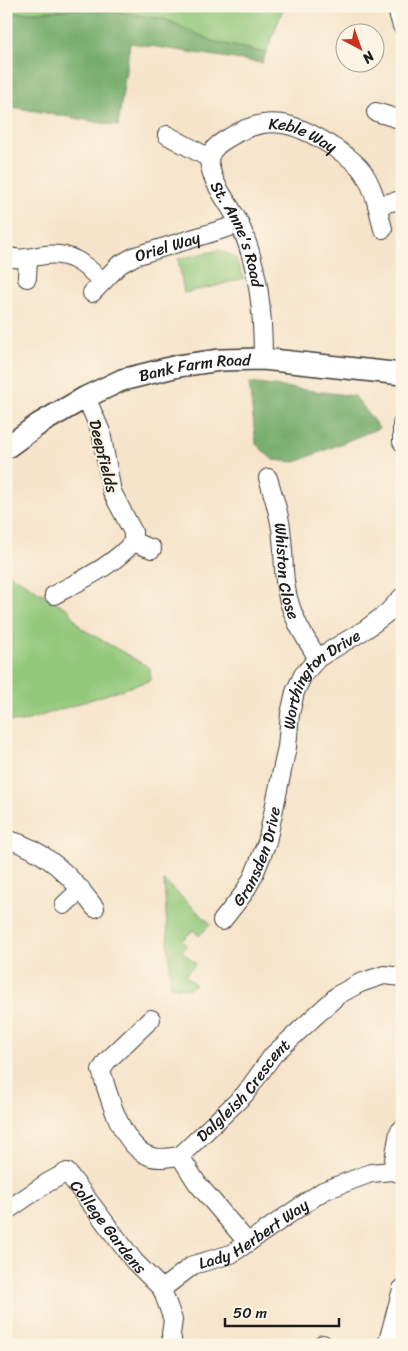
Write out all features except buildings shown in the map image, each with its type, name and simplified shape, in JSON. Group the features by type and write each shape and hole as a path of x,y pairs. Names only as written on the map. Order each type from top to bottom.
{"street":[{"path":"396,6 402,26"},
{"path":"376,112 402,118"},
{"name":"Keble Way","path":"209,158 212,149 238,132 254,125 271,122 289,125 310,132 343,153 360,169 370,185 383,229"},
{"path":"167,135 209,158"},
{"name":"St. Anne's Road","path":"209,158 209,169 240,224 251,254 257,278 263,322 263,360"},
{"path":"377,205 397,201"},
{"name":"Oriel Way","path":"6,256 15,259 46,255 68,256 85,265 97,287 119,265 135,256 240,224"},
{"path":"27,278 28,258"},
{"name":"Bank Farm Road","path":"6,448 39,424 86,397 122,380 178,366 220,360 263,360 402,374"},
{"name":"Deepfields","path":"86,397 101,432 112,492 133,532 133,542"},
{"path":"402,424 402,442"},
{"name":"Whiston Close","path":"268,478 279,514 286,590 304,638 318,658"},
{"path":"66,593 125,552 133,542 152,549"},
{"name":"Worthington Drive","path":"280,786 289,736 290,714 295,692 303,675 318,658 366,629 387,613 402,597"},
{"name":"Gransden Drive","path":"222,920 244,893 256,870 267,842 280,786"},
{"path":"6,839 33,848 48,858 65,872 95,908"},
{"path":"64,905 80,889"},
{"name":"Dalgleish Crescent","path":"180,1156 245,1094 273,1054 338,996 360,983 376,978 402,976"},
{"path":"151,1019 106,1061 101,1070 113,1108 127,1136 139,1150 150,1157 180,1156 197,1183 248,1243"},
{"path":"397,1172 399,1132 402,1129"},
{"name":"College Gardens","path":"6,1211 47,1183 67,1172 134,1261 162,1289"},
{"name":"Lady Herbert Way","path":"162,1289 193,1265 231,1254 323,1191 371,1173 397,1172"},
{"path":"162,1289 172,1320 171,1334 173,1345"},
{"path":"394,1336 402,1289"}],"green space":[{"path":"6,6 284,6 266,53 215,42 165,19 92,8 6,14"},
{"path":"92,8 165,19 215,42 266,53 262,63 130,43 118,126 13,107 6,139 6,14"},
{"path":"219,250 235,257 244,278 184,293 178,259"},
{"path":"249,383 355,396 379,428 296,462 273,460 256,444"},
{"path":"6,572 68,609 81,628 150,668 151,680 22,722 6,721"},
{"path":"164,881 211,924 199,936 193,930 182,941 187,946 182,951 196,964 185,975 195,984 190,989 171,986"}]}
